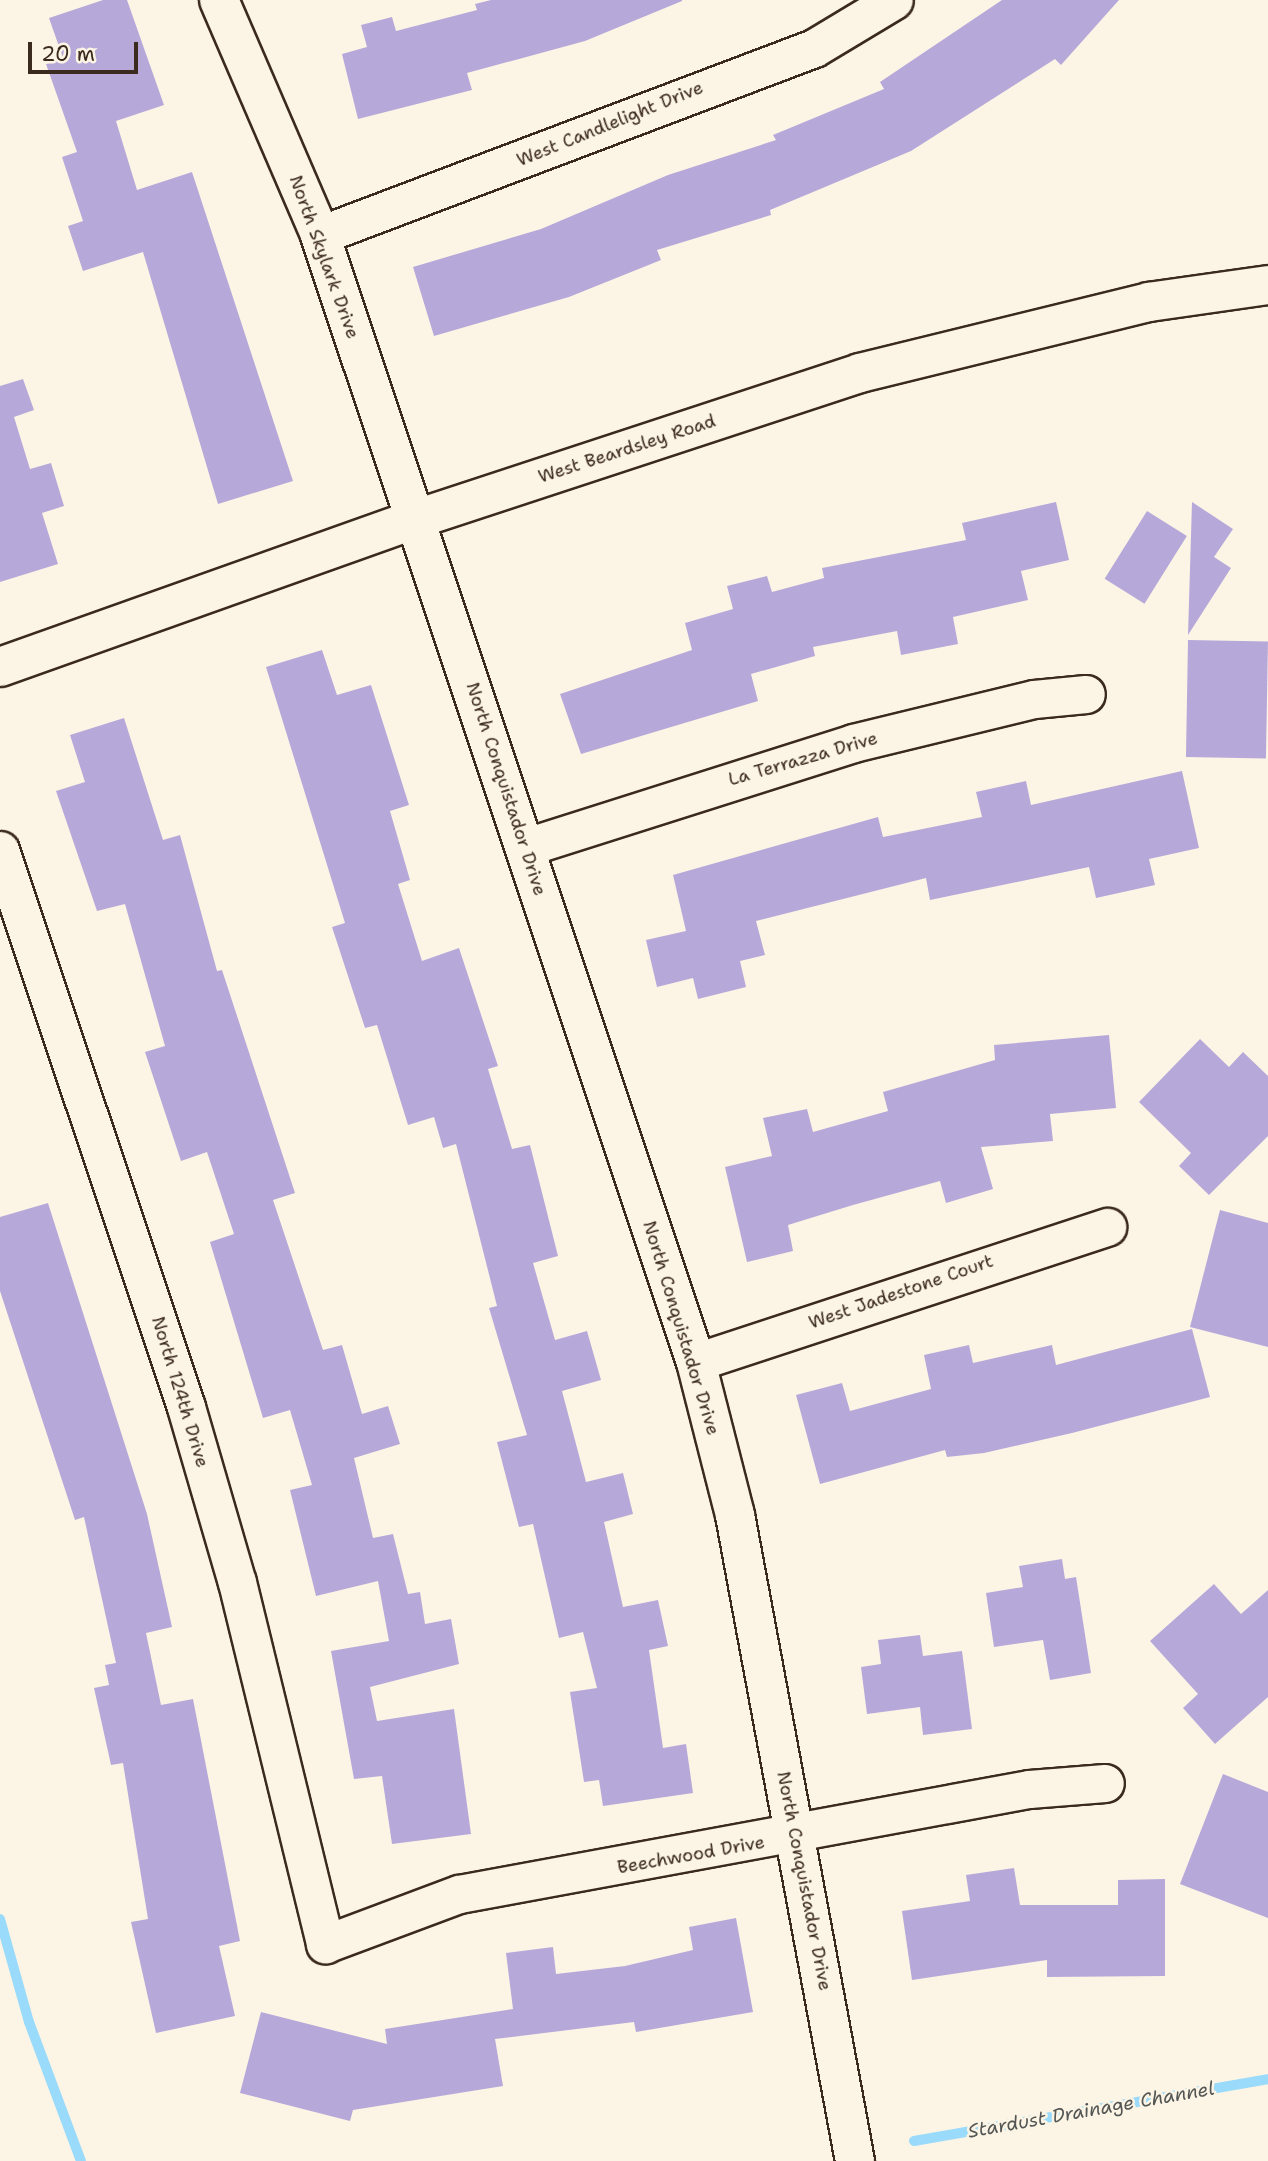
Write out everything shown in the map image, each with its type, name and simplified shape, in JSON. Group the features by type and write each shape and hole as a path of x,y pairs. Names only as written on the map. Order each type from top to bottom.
{"street":[{"name":"North Skylark Drive","path":"219,0 320,235 416,519"},
{"name":"West Candlelight Drive","path":"320,235 814,48 894,0"},
{"name":"West Beardsley Road","path":"0,667 416,519 937,350 1149,302 1268,285"},
{"name":"North Conquistador Drive","path":"416,519 696,1363 735,1515 855,2161"},
{"name":"La Terrazza Drive","path":"526,847 853,743 1034,699 1086,694"},
{"name":"North 124th Drive","path":"0,850 186,1406 237,1582 325,1944"},
{"name":"West Jadestone Court","path":"696,1363 1107,1227"},
{"name":"Beechwood Drive","path":"325,1944 459,1894 796,1837 1029,1789 1105,1783"}],"building":[{"path":"103,0 127,0 164,105 116,121 137,190 192,172 293,481 218,504 143,252 83,271 68,226 83,221 62,157 77,152 46,64 63,58 49,18"},
{"path":"491,0 682,1 585,41 467,73 472,90 358,119 342,54 367,47 361,25 392,17 396,31 477,10 475,4"},
{"path":"1002,0 1119,0 1061,65 1055,59 911,151 770,210 771,215 657,250 661,260 569,297 434,336 413,267 541,229 668,175 776,140 773,135 884,89 880,82"},
{"path":"23,379 34,410 14,417 30,469 51,463 64,506 42,513 58,564 0,582 0,386"},
{"path":"1056,502 1069,560 1021,571 1028,600 953,617 958,644 901,655 897,631 813,647 815,656 751,674 758,701 581,754 560,694 692,650 685,623 733,609 727,586 767,576 772,592 824,578 822,568 966,540 962,523"},
{"path":"1192,502 1233,529 1214,557 1231,568 1188,635"},
{"path":"1147,511 1187,536 1144,604 1105,579"},
{"path":"1188,640 1268,641 1266,758 1186,757"},
{"path":"322,650 337,695 371,685 409,805 390,811 410,880 398,884 422,961 459,948 498,1066 488,1069 512,1149 530,1145 558,1256 533,1263 555,1340 587,1331 601,1380 562,1391 586,1482 623,1473 633,1514 604,1522 623,1607 658,1600 668,1646 649,1650 663,1748 686,1744 693,1793 603,1806 599,1780 584,1782 570,1692 597,1688 583,1632 559,1638 533,1524 519,1527 497,1442 527,1435 489,1308 497,1306 456,1144 443,1148 434,1117 408,1125 377,1025 365,1028 332,927 345,923 266,667"},
{"path":"124,718 163,840 180,835 217,971 222,970 295,1193 273,1200 323,1350 342,1345 362,1414 388,1406 400,1444 354,1458 373,1538 393,1534 408,1594 420,1592 425,1624 451,1619 459,1664 370,1687 377,1721 454,1709 471,1834 392,1844 382,1776 354,1779 331,1651 389,1641 378,1581 316,1596 290,1490 312,1485 290,1410 263,1418 210,1242 234,1234 207,1152 181,1161 145,1052 165,1046 125,904 97,911 56,791 85,782 70,735"},
{"path":"1182,771 1199,848 1149,859 1155,885 1096,898 1089,867 930,900 926,878 756,921 765,955 740,961 746,987 698,999 693,978 657,987 646,940 686,931 673,875 878,817 883,837 982,817 976,792 1026,781 1031,805"},
{"path":"1109,1035 1116,1108 1050,1114 1053,1141 981,1147 993,1189 946,1203 940,1181 853,1205 788,1225 793,1251 747,1262 725,1167 772,1156 763,1118 807,1109 813,1132 888,1111 883,1092 995,1060 994,1045"},
{"path":"1200,1039 1229,1067 1243,1052 1268,1076 1268,1136 1209,1195 1179,1166 1191,1153 1139,1102"},
{"path":"48,1203 147,1514 172,1627 146,1633 161,1705 193,1699 240,1941 219,1946 235,2016 156,2033 131,1922 148,1919 123,1763 111,1765 94,1688 109,1685 105,1665 116,1663 84,1517 75,1520 0,1291 0,1217"},
{"path":"1220,1210 1268,1223 1268,1347 1190,1327"},
{"path":"1192,1329 1210,1397 984,1453 947,1457 945,1450 820,1484 796,1395 842,1383 850,1411 931,1389 924,1355 969,1345 973,1363 1052,1345 1056,1365"},
{"path":"1062,1559 1065,1579 1076,1577 1091,1673 1050,1680 1043,1640 994,1647 986,1593 1023,1587 1019,1566"},
{"path":"1214,1584 1241,1614 1268,1590 1268,1697 1215,1744 1183,1708 1198,1694 1150,1641"},
{"path":"920,1635 923,1656 962,1651 972,1729 923,1735 920,1707 867,1714 861,1667 881,1664 878,1640"},
{"path":"1223,1774 1268,1792 1268,1918 1180,1884"},
{"path":"1014,1868 1020,1905 1118,1905 1118,1880 1165,1879 1165,1976 1047,1977 1047,1960 912,1980 902,1911 970,1901 966,1875"},
{"path":"736,1918 753,2012 636,2032 634,2022 495,2039 503,2086 353,2110 350,2121 240,2093 261,2012 387,2044 385,2029 513,2009 506,1953 553,1947 556,1974 625,1966 693,1950 689,1927"}],"waterway":[{"name":"Stardust Drainage Channel","path":"0,1919 29,2022 81,2161"},
{"name":"Stardust Drainage Channel","path":"914,2141 1268,2079"}]}
